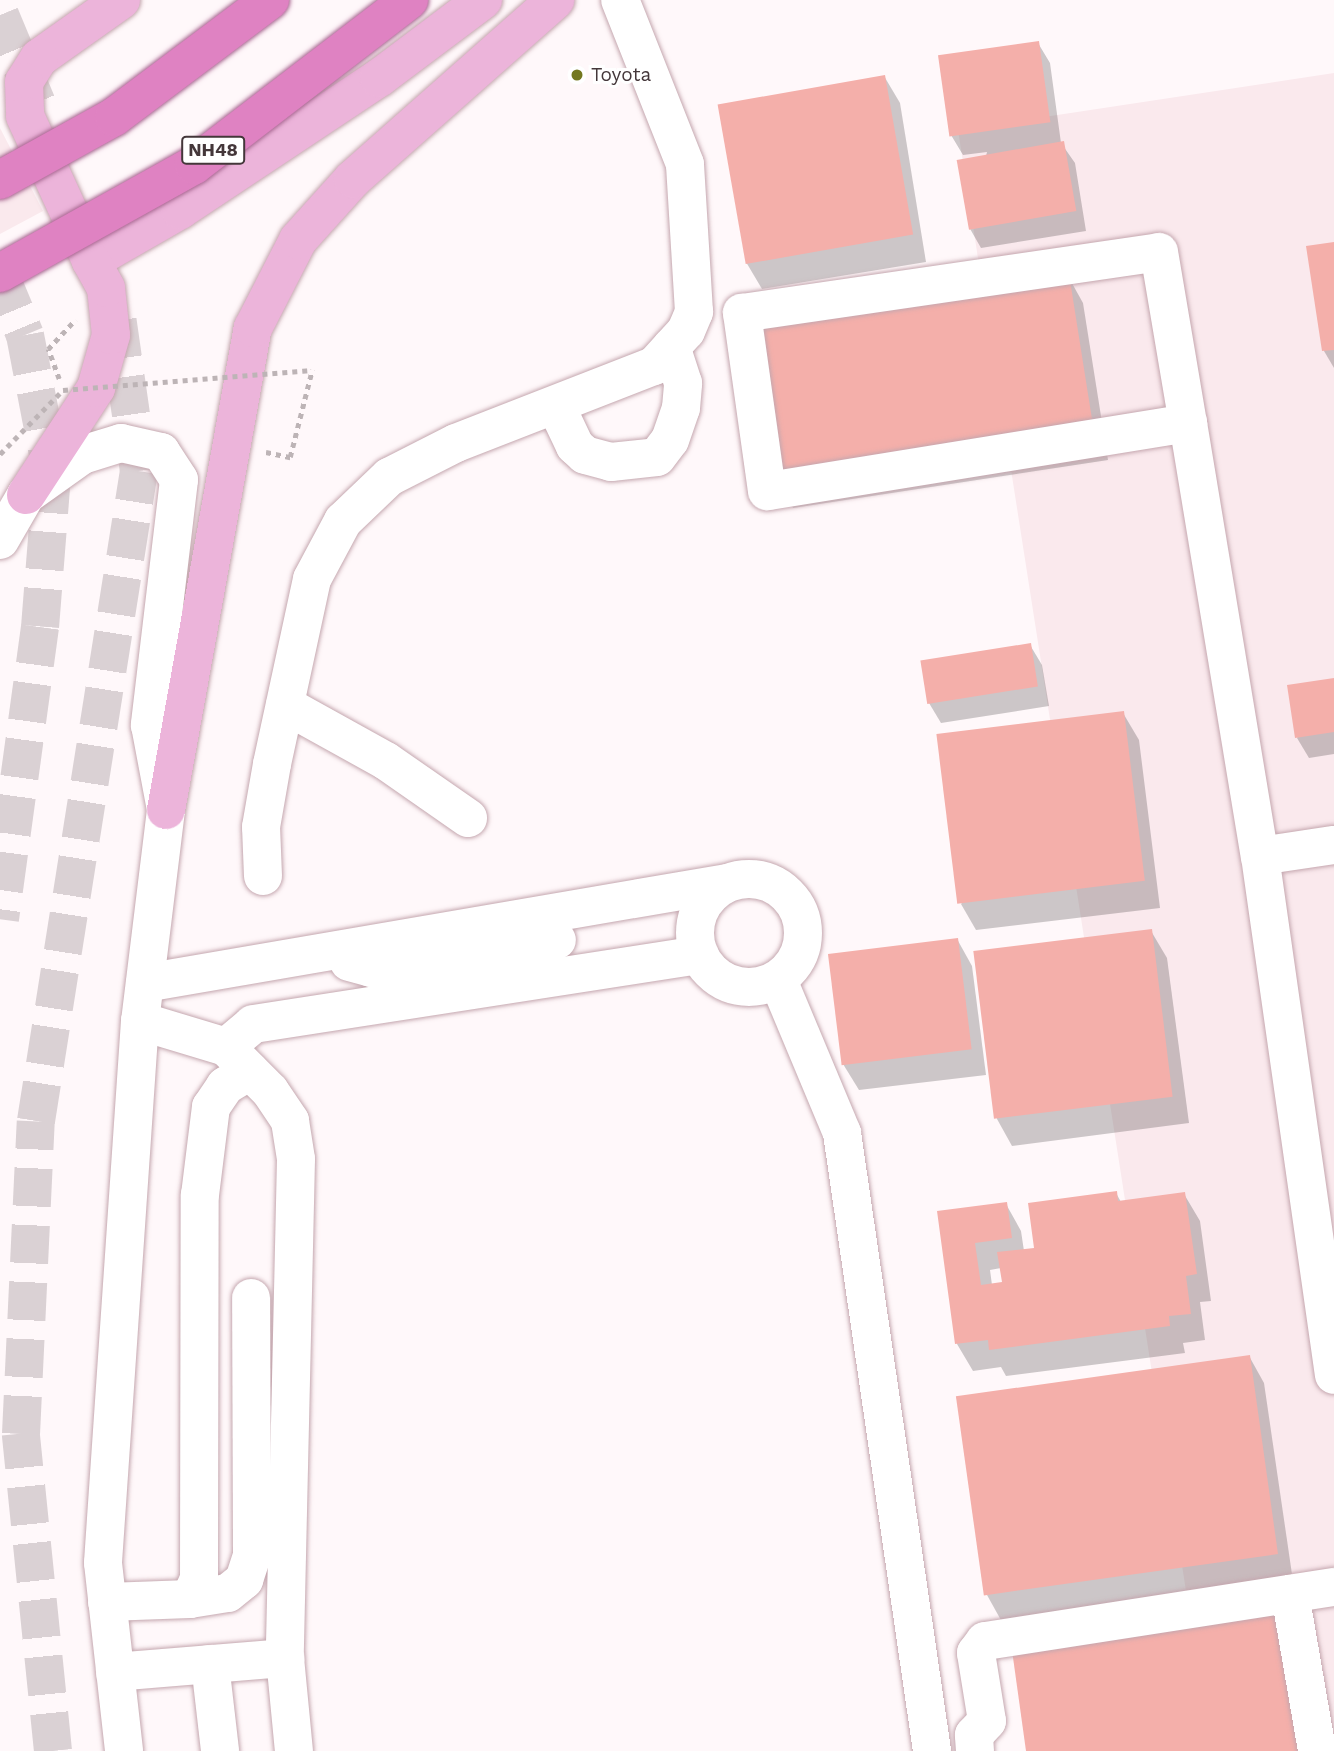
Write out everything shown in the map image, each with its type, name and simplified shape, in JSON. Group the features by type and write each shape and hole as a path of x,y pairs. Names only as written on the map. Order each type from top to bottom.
{"highway":[{"path":"0,180 114,117 270,0"},
{"name":"NH48","path":"0,273 194,165 409,0"}],"main road":[{"path":"26,495 96,388 111,335 106,288 25,116 24,82 39,58 121,0"},
{"path":"91,261 180,210 379,78 482,0"},
{"path":"166,810 253,328 298,240 352,179 555,0"}],"street":[{"path":"263,876 261,827 312,579 342,522 390,477 456,443 654,366 686,331 694,312 685,164 620,0"},
{"path":"1188,424 767,491 742,313 1159,252 1188,424 1260,856 1334,1375"},
{"path":"556,406 575,446 585,455 611,463 657,457 670,440 681,408 683,383 671,347"},
{"path":"0,540 26,495 82,455 121,443 161,452 178,480 150,725 166,810 140,1021 103,1563 124,1751"},
{"path":"285,705 386,761 468,818"},
{"path":"1260,856 1334,845"},
{"path":"145,982 727,883 761,879 792,898 801,914 801,951 778,980 742,987 716,975 700,955 696,922 713,892 727,883"},
{"path":"313,954 371,968 410,965 556,940"},
{"path":"190,1599 199,1579 200,1195 211,1107 225,1086 253,1024 700,955"},
{"path":"778,980 842,1133 932,1751"},
{"path":"140,1021 238,1059 290,1121 296,1159 285,1658 294,1751"},
{"path":"199,1250 219,1291 224,1330 228,1505"},
{"path":"107,1602 190,1599 228,1593 244,1580 252,1555 251,1298"},
{"path":"975,1751 974,1735 987,1721 975,1653 985,1641 1334,1587"},
{"path":"1290,1594 1317,1751"},
{"path":"115,1671 285,1658"},
{"path":"210,1664 220,1751"}],"path":[{"path":"48,349 63,390"},
{"path":"0,454 63,390 312,370 290,457"}],"shaded area":[{"path":"1334,73 1334,1751 1211,1751 958,130"},
{"path":"0,128 43,211 0,234"}],"building":[{"path":"1039,41 1050,122 949,136 938,55"},
{"path":"885,75 913,235 746,264 718,105"},
{"path":"1064,141 1076,211 969,230 957,160"},
{"path":"1334,242 1334,350 1322,351 1306,246"},
{"path":"1069,274 1094,433 776,483 751,324"},
{"path":"1031,643 1038,686 927,704 920,661"},
{"path":"1334,678 1334,732 1295,738 1287,685"},
{"path":"1124,711 1145,881 957,904 936,734"},
{"path":"1152,929 1173,1097 994,1119 973,951"},
{"path":"958,938 972,1049 842,1065 828,954"},
{"path":"1117,1191 1118,1201 1185,1192 1197,1274 1186,1276 1191,1314 1169,1316 1170,1326 989,1350 988,1340 955,1344 937,1211 1007,1202 1012,1238 975,1243 981,1285 1002,1282 997,1252 1034,1248 1028,1203"},
{"path":"1250,1355 1278,1554 984,1595 956,1396"},
{"path":"1282,1605 1303,1751 1026,1751 1011,1643"}],"tunnel":[{"path":"0,15 37,104"},
{"path":"0,275 25,335 52,475 40,627 0,919"},
{"path":"53,1751 21,1434 36,1121 139,471 116,310"}],"place":[{"name":"Toyota","path":"577,75"}]}
